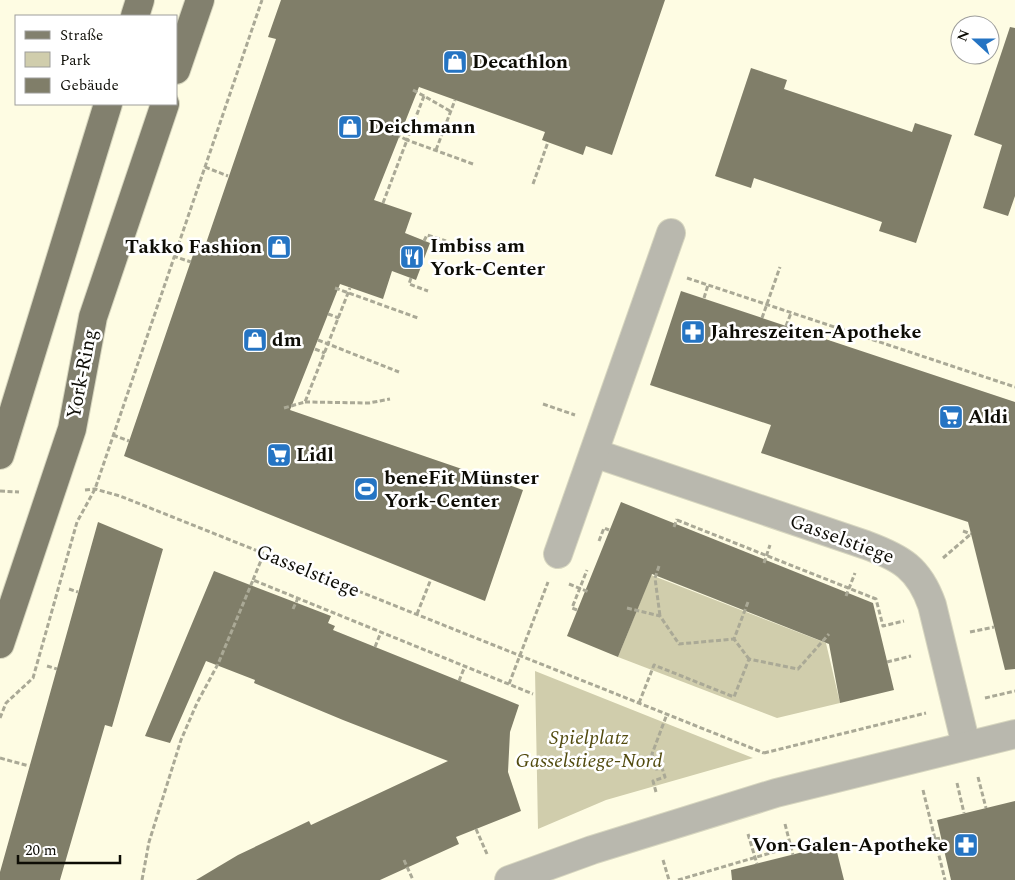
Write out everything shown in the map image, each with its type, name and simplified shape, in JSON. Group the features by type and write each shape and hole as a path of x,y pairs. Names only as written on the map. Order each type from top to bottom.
{"main road":[{"path":"135,15 140,0"},
{"path":"178,64 200,0"},
{"path":"0,455 108,105"},
{"name":"York-Ring","path":"0,644 72,429 92,317 165,105"}],"street":[{"path":"558,554 671,233"},
{"name":"Gasselstiege","path":"594,453 891,555 909,566 920,578 934,614 966,745"},
{"path":"509,880 592,850 776,793 1015,734"}],"path":[{"path":"0,718 6,702 33,678 77,522 95,489 262,0"},
{"path":"413,90 450,111"},
{"path":"383,203 424,96"},
{"path":"436,150 455,100"},
{"path":"399,136 473,164"},
{"path":"533,184 548,142"},
{"path":"205,167 228,176"},
{"path":"424,241 427,235 446,241"},
{"path":"174,256 190,262"},
{"path":"762,318 780,267"},
{"path":"411,278 409,284 428,291"},
{"path":"697,282 1015,387"},
{"path":"704,298 708,285"},
{"path":"335,288 418,318"},
{"path":"305,402 350,288"},
{"path":"786,326 791,313"},
{"path":"328,314 339,318"},
{"path":"318,340 399,372"},
{"path":"315,349 325,353"},
{"path":"284,408 305,402 369,403 390,400"},
{"path":"543,404 574,415"},
{"path":"113,435 129,441"},
{"name":"Gasselstiege","path":"95,489 120,496 764,752 957,705"},
{"path":"674,527 678,519 695,529 876,599 883,626 907,620"},
{"path":"920,578 971,534 963,531"},
{"path":"764,563 771,544"},
{"path":"142,880 149,842 181,740 197,703 218,664 264,553"},
{"path":"509,684 558,554"},
{"path":"659,566 655,578 660,616 679,644 734,639"},
{"path":"577,610 572,608 585,575 590,577"},
{"path":"417,614 431,579"},
{"path":"253,580 533,694"},
{"path":"846,596 852,580"},
{"path":"567,583 589,592"},
{"path":"69,589 78,592"},
{"path":"293,609 298,598"},
{"path":"734,639 748,602"},
{"path":"628,608 660,616"},
{"path":"375,647 381,632"},
{"path":"734,639 749,659 798,669 829,634"},
{"path":"887,662 915,656"},
{"path":"639,702 654,665 734,697 749,659"},
{"path":"47,666 56,668"},
{"path":"459,680 465,666"},
{"path":"957,705 1015,691"},
{"path":"656,792 653,781 665,777 662,768 656,769 652,754 667,714"},
{"path":"0,758 29,766"},
{"path":"915,758 945,880"},
{"path":"978,777 986,808"},
{"path":"957,782 964,814"},
{"path":"785,824 793,854"},
{"path":"476,829 486,854"},
{"path":"748,834 757,864"},
{"path":"935,839 941,838"},
{"path":"678,880 791,847"},
{"path":"663,859 669,880"},
{"path":"404,860 413,880"}],"green space":[{"path":"651,575 826,643 840,703 777,718 618,657"},
{"name":"Spielplatz Gasselstiege-Nord","path":"535,671 753,758 606,800 538,829"}],"building":[{"path":"281,0 665,0 612,155 586,146 583,155 542,140 545,132 419,87 374,200 412,213 405,233 430,243 416,280 392,271 383,299 340,284 290,410 523,490 485,601 124,456 195,249 203,252 276,39 268,37"},
{"path":"1010,27 1015,28 1015,196 1008,216 983,208 1002,145 974,135 997,65 1000,65 1000,57"},
{"path":"751,68 787,80 784,89 912,132 915,123 952,135 916,243 879,231 882,222 754,178 751,188 715,176"},
{"path":"681,291 1015,402 1015,669 1005,670 968,522 761,453 771,425 650,385"},
{"path":"621,502 873,603 894,690 840,703 829,644 652,574 618,657 567,636"},
{"path":"98,522 163,549 112,727 105,725 60,880 0,880 0,872"},
{"path":"214,571 331,616 328,623 335,626 333,630 519,705 510,732 508,772 521,811 456,837 459,844 380,880 196,880 238,855 309,821 311,825 448,761 343,720 254,683 255,680 206,661 170,743 145,736"},
{"path":"1015,801 1015,880 951,880 937,820"},
{"path":"835,844 844,880 732,880 731,870"}],"place":[{"name":"Decathlon","path":"455,62"},
{"name":"Deichmann","path":"350,127"},
{"name":"Takko Fashion","path":"279,247"},
{"name":"Imbiss am York-Center","path":"412,257"},
{"name":"Jahreszeiten-Apotheke","path":"693,332"},
{"name":"dm","path":"255,340"},
{"name":"Aldi","path":"951,417"},
{"name":"Lidl","path":"279,455"},
{"name":"beneFit Münster York-Center","path":"366,489"},
{"name":"Von-Galen-Apotheke","path":"966,845"}]}
